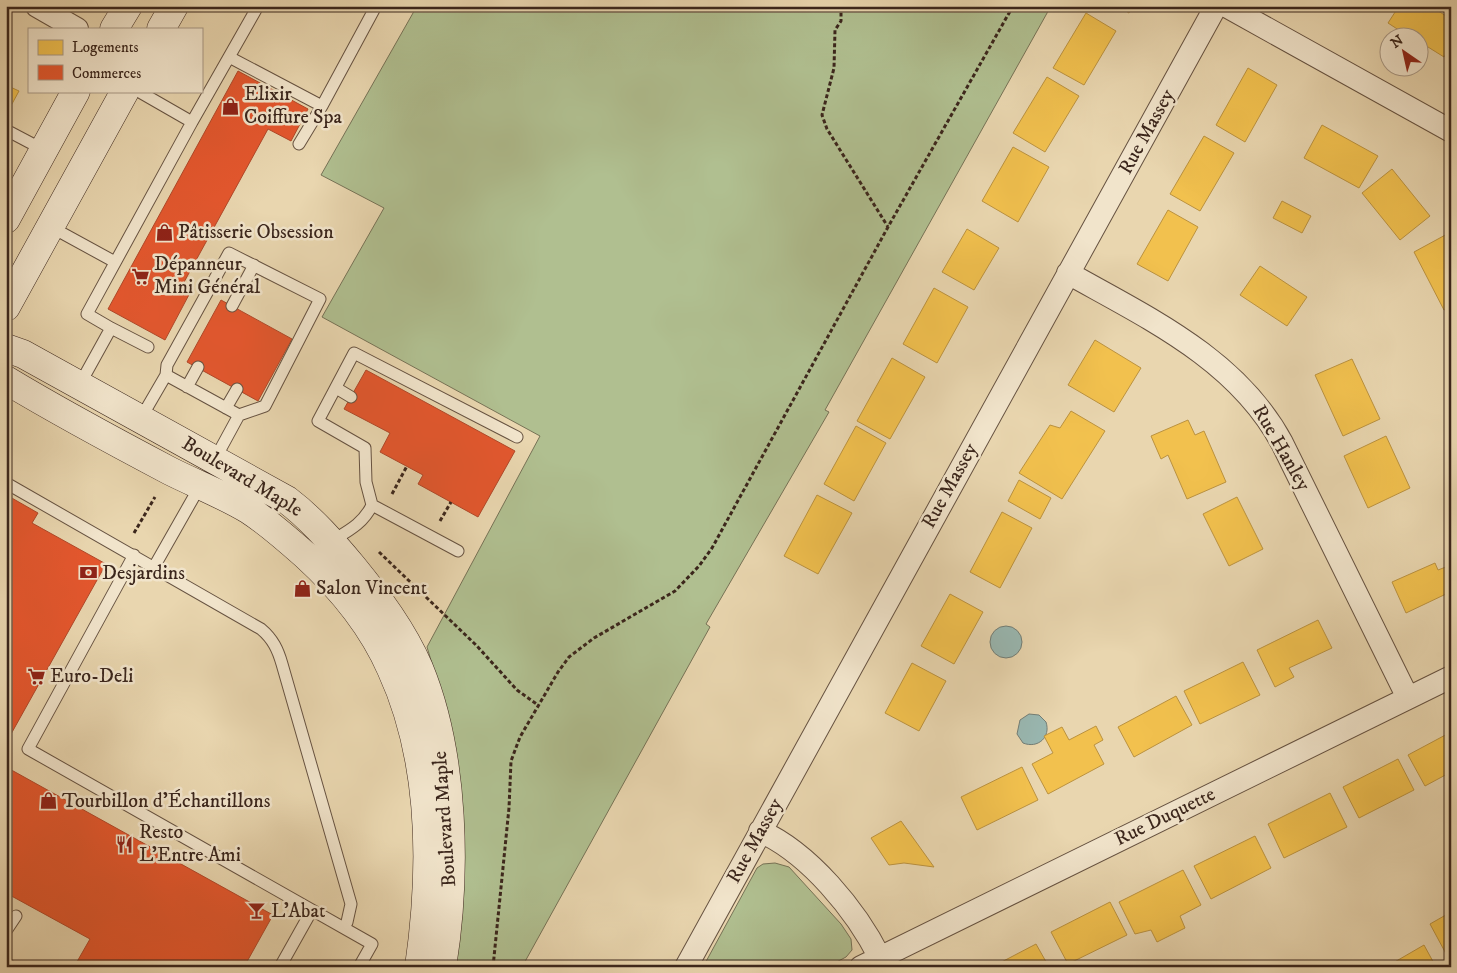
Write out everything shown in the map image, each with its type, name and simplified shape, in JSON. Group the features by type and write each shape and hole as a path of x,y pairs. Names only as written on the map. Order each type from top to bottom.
{"street":[{"path":"37,6 75,28"},
{"path":"115,28 128,6"},
{"path":"162,28 174,6"},
{"name":"Rue Massey","path":"686,967 1216,6"},
{"path":"1226,6 1451,131"},
{"path":"6,220 75,92"},
{"path":"6,306 124,92"},
{"name":"Rue Hanley","path":"1068,273 1201,352 1233,378 1261,409 1282,443 1408,698"},
{"name":"Boulevard Maple","path":"6,348 23,354 80,384 215,459 287,500 313,521 320,551 391,668 409,717 422,787 427,849 425,917 419,967"},
{"name":"Boulevard Maple","path":"6,380 249,510 320,551 370,589 397,626 419,669 434,712 443,761 451,849 448,926 442,967"},
{"name":"Rue Duquette","path":"760,831 795,852 832,888 868,935 871,962 1451,677"}],"lane":[{"path":"148,347 86,314 258,6"},
{"path":"299,144 322,106 376,6"},
{"path":"229,57 322,106"},
{"path":"140,92 192,122"},
{"path":"6,130 44,150"},
{"path":"51,227 115,262"},
{"path":"141,418 166,375 167,365 229,253 320,299 265,406 239,415 154,567"},
{"path":"232,306 254,265"},
{"path":"80,384 111,328"},
{"path":"320,551 355,528 367,516 372,505 366,482 365,448 318,421 354,353 517,438"},
{"path":"187,387 198,367"},
{"path":"166,375 239,415"},
{"path":"336,388 351,397"},
{"path":"226,408 237,389"},
{"path":"6,483 262,629 276,646 351,904 344,928"},
{"path":"372,505 458,551"},
{"path":"130,553 28,749 372,944 359,967"},
{"path":"280,967 312,910"},
{"path":"6,931 16,916"},
{"path":"6,963 11,967"}],"path":[{"path":"841,6 841,21 835,30 834,68 822,115 827,129 888,227"},
{"path":"493,967 509,808 511,761 520,737 558,672 575,652 594,638 675,591 700,566 726,523 888,227 1013,6"},
{"path":"383,511 407,466"},
{"path":"130,553 155,497"},
{"path":"379,552 476,644 517,690 538,705"}],"green space":[{"path":"417,6 747,6 749,11 761,6 1051,6 825,410 829,412 706,624 710,627 522,967 455,967 463,901 442,697 427,647 540,436 322,317 384,208 321,175"},
{"path":"775,863 789,867 841,924 851,939 852,950 846,957 827,967 703,967 757,868 763,864"}],"water":[{"path":"1006,626 1012,627 1017,631 1021,636 1021,648 1017,653 1012,657 1006,658 1000,657 995,653 991,648 990,642 991,636 995,631 1000,627"},
{"path":"1029,714 1039,715 1046,722 1047,727 1045,737 1034,744 1023,743 1017,734 1020,720"}],"building: Logements":[{"path":"1118,6 1133,6 1129,13"},
{"path":"1399,6 1430,6 1451,19 1451,46 1444,57 1430,48 1430,28 1396,28 1388,23"},
{"path":"1086,13 1116,31 1084,85 1053,68"},
{"path":"1248,68 1277,85 1245,142 1216,125"},
{"path":"1047,77 1079,96 1045,152 1013,133"},
{"path":"6,85 19,91 6,115"},
{"path":"1322,125 1378,156 1359,188 1304,158"},
{"path":"1204,136 1234,153 1200,211 1170,194"},
{"path":"1013,147 1049,167 1018,222 982,201"},
{"path":"1392,169 1430,216 1400,240 1362,193"},
{"path":"1282,201 1311,216 1302,233 1273,218"},
{"path":"1168,210 1198,227 1168,281 1137,264"},
{"path":"967,229 999,248 974,290 942,272"},
{"path":"1449,233 1451,307 1444,310 1414,252"},
{"path":"1260,266 1307,297 1287,326 1240,295"},
{"path":"934,288 968,307 937,363 903,344"},
{"path":"1095,340 1141,368 1114,412 1068,385"},
{"path":"892,358 925,377 890,439 857,421"},
{"path":"1352,359 1380,419 1343,436 1315,375"},
{"path":"1071,411 1105,431 1062,499 1019,473 1050,425 1060,428"},
{"path":"1188,420 1195,435 1204,431 1226,482 1187,499 1168,455 1161,459 1151,436"},
{"path":"856,426 886,443 854,501 824,484"},
{"path":"1386,436 1410,488 1368,508 1344,456"},
{"path":"1019,480 1051,498 1040,519 1008,501"},
{"path":"817,495 852,513 818,574 784,556"},
{"path":"1237,497 1263,549 1229,566 1203,514"},
{"path":"1002,512 1032,528 1000,588 970,572"},
{"path":"1435,563 1438,570 1451,565 1451,600 1446,594 1406,613 1392,582"},
{"path":"950,594 983,612 954,664 921,646"},
{"path":"1318,620 1332,648 1289,668 1294,677 1275,687 1257,650"},
{"path":"1243,662 1260,695 1200,724 1184,691"},
{"path":"912,663 946,681 919,731 885,713"},
{"path":"1176,696 1192,725 1134,757 1118,727"},
{"path":"1096,726 1103,740 1094,745 1104,764 1048,794 1032,764 1053,753 1044,736 1062,727 1069,740"},
{"path":"1451,732 1451,772 1425,786 1408,755"},
{"path":"1398,759 1414,790 1359,818 1343,787"},
{"path":"1022,767 1038,800 977,830 961,797"},
{"path":"1330,793 1347,827 1284,858 1268,824"},
{"path":"901,821 934,867 904,863 889,865 871,838"},
{"path":"1255,836 1271,868 1211,899 1194,866"},
{"path":"1183,870 1201,905 1180,916 1185,928 1157,942 1151,930 1135,934 1119,902"},
{"path":"1110,902 1127,935 1068,964 1051,932"},
{"path":"1451,912 1451,963 1430,924"},
{"path":"1036,944 1049,967 992,967"},
{"path":"1424,945 1436,967 1386,967"}],"building: Commerces":[{"path":"238,71 308,109 291,141 268,129 183,284 192,289 165,340 108,309"},
{"path":"221,300 292,339 258,401 187,362"},
{"path":"366,370 515,451 478,517 418,484 423,475 380,452 390,433 344,409"},
{"path":"10,497 38,513 32,523 106,564 6,743 6,505"},
{"path":"6,767 273,915 244,967 74,967 90,939 6,893"}],"place":[{"name":"Elixir Coiffure Spa","path":"230,106"},
{"name":"Pâtisserie Obsession","path":"164,232"},
{"name":"Dépanneur Mini Général","path":"140,276"},
{"name":"Desjardins","path":"88,573"},
{"name":"Salon Vincent","path":"302,588"},
{"name":"Euro-Deli","path":"36,676"},
{"name":"Tourbillon d'Échantillons","path":"48,801"},
{"name":"Resto L'Entre Ami","path":"125,844"},
{"name":"L'Abat","path":"257,911"}]}
